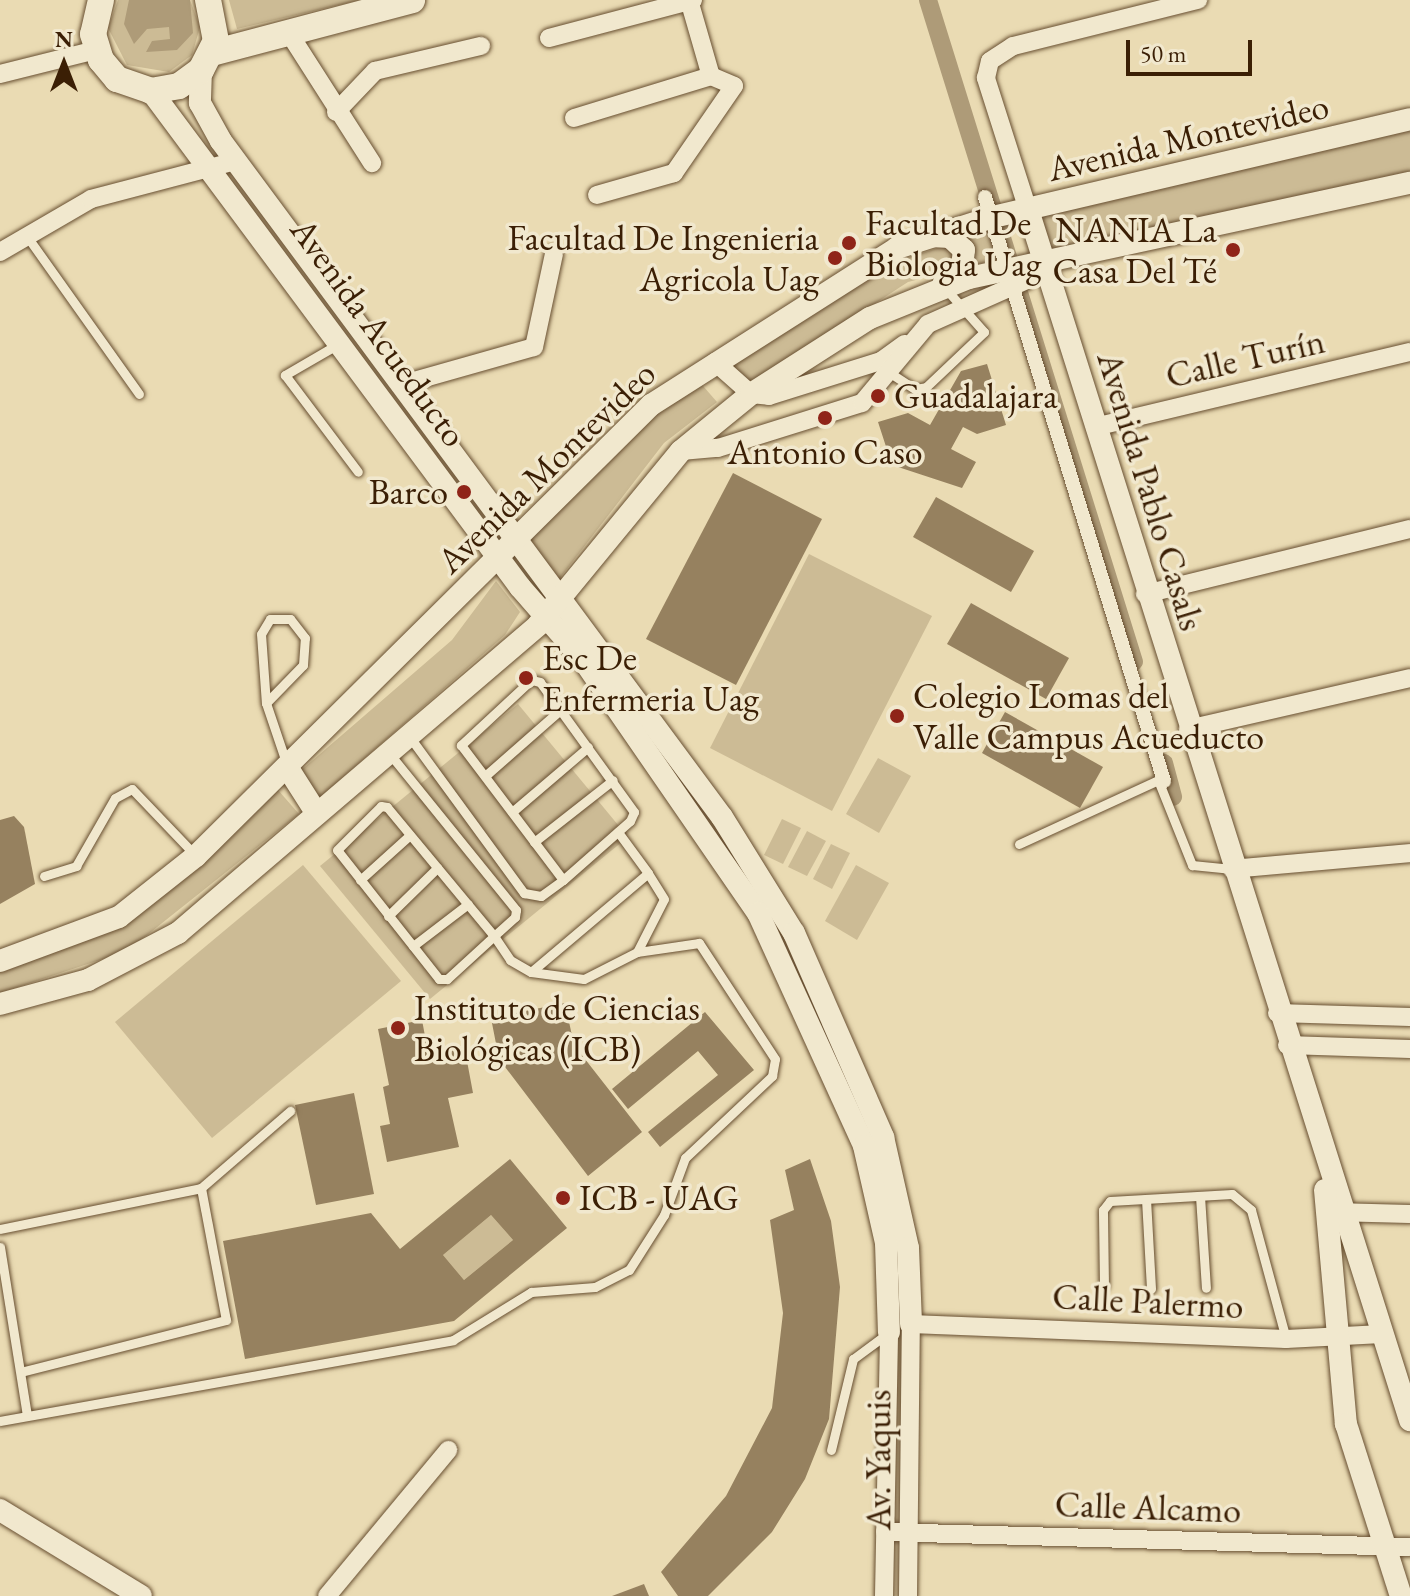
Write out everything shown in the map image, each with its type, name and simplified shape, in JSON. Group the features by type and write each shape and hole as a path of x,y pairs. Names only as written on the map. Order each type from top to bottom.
{"main road":[{"path":"207,62 216,28 208,0"},
{"path":"94,6 96,50 117,79 151,91 179,86 207,62 287,30 412,0"}],"street":[{"path":"549,38 690,0 711,76"},
{"name":"Avenida Pablo Casals","path":"1198,0 1013,46 990,61 986,78 1047,262 1145,594 1321,1153 1335,1212 1408,1409"},
{"path":"287,30 336,112 372,163"},
{"path":"336,112 375,71 481,46"},
{"path":"0,74 96,50"},
{"name":"Avenida Acueducto","path":"207,62 200,103 236,161 400,385 420,431"},
{"path":"574,118 711,76 728,80 734,95 674,173 597,195"},
{"name":"Avenida Acueducto","path":"151,91 213,166 341,343 420,431 507,548 722,817 784,937"},
{"name":"Avenida Montevideo","path":"0,961 119,917 196,856 289,770 651,405 715,362 925,236 988,207 1028,210 1410,119"},
{"path":"0,252 91,199 236,161"},
{"path":"681,451 718,448 862,403 886,368 913,337 961,304 1047,262 1410,183"},
{"path":"988,207 1164,781"},
{"path":"0,1004 138,959 317,814 555,608 681,451 751,394 870,318 942,285 962,267 964,250 950,237 925,236"},
{"path":"400,385 534,347 554,254"},
{"path":"942,285 1011,277"},
{"name":"Calle Turín","path":"1095,427 1410,352"},
{"path":"715,362 751,394 786,394 886,368"},
{"path":"1145,594 1410,529"},
{"path":"1188,729 1410,678"},
{"path":"289,770 317,814"},
{"path":"1232,869 1410,853"},
{"path":"784,937 883,1137 908,1248 911,1324"},
{"path":"784,937 864,1146 886,1243 889,1332"},
{"path":"1277,1013 1410,1017"},
{"path":"1287,1045 1410,1049"},
{"path":"1335,1212 1410,1214"},
{"name":"Avenida Pablo Casals","path":"1335,1212 1337,1339 1346,1424 1401,1596"},
{"name":"Calle Palermo","path":"911,1324 1286,1339 1337,1339 1382,1334"},
{"name":"Av. Yaquis","path":"908,1596 911,1324"},
{"name":"Av. Yaquis","path":"884,1596 889,1332"},
{"path":"327,1596 448,1450"},
{"path":"0,1510 116,1589 141,1596"},
{"name":"Calle Alcamo","path":"885,1532 1410,1547"}],"lane":[{"path":"26,235 139,394"},
{"path":"886,368 915,389 926,387 983,333 942,285"},
{"path":"341,343 285,375 358,472"},
{"path":"266,703 303,665 305,638 290,619 270,619 261,634 266,703 289,770"},
{"path":"409,736 524,893 541,896 563,880 618,832 634,812 560,710 531,680 461,741 563,880"},
{"path":"485,776 560,710"},
{"path":"512,812 588,747"},
{"path":"389,753 515,904"},
{"path":"534,842 613,780"},
{"path":"1019,844 1150,781 1164,781 1192,865 1232,869"},
{"path":"44,876 76,866 115,798 132,789 196,856"},
{"path":"0,1421 453,1340 531,1292 595,1287 629,1270 664,1215 685,1158 772,1076 775,1059 699,943 637,952 584,979 531,972 510,960 494,936 468,904 384,806 337,845 388,916 443,979 494,936 515,917 515,904 524,893"},
{"path":"618,832 664,899 637,952"},
{"path":"360,880 410,835"},
{"path":"388,916 437,868"},
{"path":"531,972 648,873"},
{"path":"413,946 468,904"},
{"path":"0,1229 201,1188 290,1111"},
{"path":"21,1372 224,1324 201,1188"},
{"path":"1104,1286 1105,1204 1232,1194 1251,1210 1286,1339"},
{"path":"1200,1196 1206,1288"},
{"path":"1146,1199 1151,1289"},
{"path":"0,1247 27,1415"},
{"path":"831,1450 853,1359 889,1332"}],"shaded area":[{"path":"118,0 190,0 200,27 192,55 169,72 127,65 108,28"},
{"path":"129,0 190,0 193,33 177,50 146,52 152,41 170,39 169,27 147,29 134,44 124,24"},
{"path":"229,0 360,0 237,29"},
{"path":"1410,124 1410,171 1258,209 1054,255 1038,214"},
{"path":"992,230 998,259 908,282 748,386 722,362 865,272"},
{"path":"697,379 717,402 664,443 553,587 523,545 627,431"},
{"path":"809,554 932,616 832,811 710,748"},
{"path":"496,581 520,612 505,635 316,801 298,773 452,640"},
{"path":"518,704 628,837 430,999 320,866"},
{"path":"878,758 911,776 879,833 846,814"},
{"path":"278,790 299,814 127,951 0,993 0,965 123,922"},
{"path":"782,819 801,828 783,864 764,855"},
{"path":"807,831 826,841 807,876 788,867"},
{"path":"831,844 850,853 832,889 813,879"},
{"path":"303,865 401,981 212,1138 115,1022"},
{"path":"856,865 889,883 857,940 825,921"},
{"path":"491,1215 513,1240 464,1280 443,1255"}],"building":[{"path":"987,364 1006,425 977,434 963,427 951,449 976,462 962,488 892,465 878,422 908,413 930,425 961,371"},
{"path":"733,473 822,519 736,685 646,639"},
{"path":"936,497 1034,551 1011,592 913,537"},
{"path":"971,603 1069,658 1046,699 947,644"},
{"path":"1005,712 1103,767 1080,808 982,753"},
{"path":"14,816 24,827 35,884 0,904 0,820"},
{"path":"565,1003 574,1045 642,1132 588,1176 499,1059 491,1018"},
{"path":"705,1012 754,1070 660,1147 648,1132 718,1075 698,1051 628,1109 612,1089"},
{"path":"422,1020 428,1052 464,1045 473,1093 448,1098 459,1147 387,1162 380,1126 390,1124 383,1087 389,1085 378,1029"},
{"path":"354,1093 374,1194 316,1205 295,1105"},
{"path":"510,1159 567,1228 454,1321 245,1359 223,1241 371,1213 400,1249","holes":["491,1215 513,1240 464,1280 443,1255"]},
{"path":"810,1159 831,1221 840,1287 829,1419 805,1479 772,1532 708,1596 678,1596 661,1572 726,1496 772,1408 783,1313 770,1220 794,1210 785,1170"},
{"path":"644,1584 649,1596 612,1596"}],"waterway":[{"path":"928,0 1134,662"},
{"path":"1164,763 1173,797"}],"place":[{"name":"Facultad De Biologia Uag","path":"849,243"},
{"name":"NANIA La Casa Del Té","path":"1233,250"},
{"name":"Facultad De Ingenieria Agricola Uag","path":"835,258"},
{"name":"Guadalajara","path":"878,396"},
{"name":"Antonio Caso","path":"825,418"},
{"name":"Barco","path":"464,492"},
{"name":"Esc De Enfermeria Uag","path":"526,678"},
{"name":"Colegio Lomas del Valle Campus Acueducto","path":"897,716"},
{"name":"Instituto de Ciencias Biológicas (ICB)","path":"398,1028"},
{"name":"ICB - UAG","path":"563,1198"}]}
